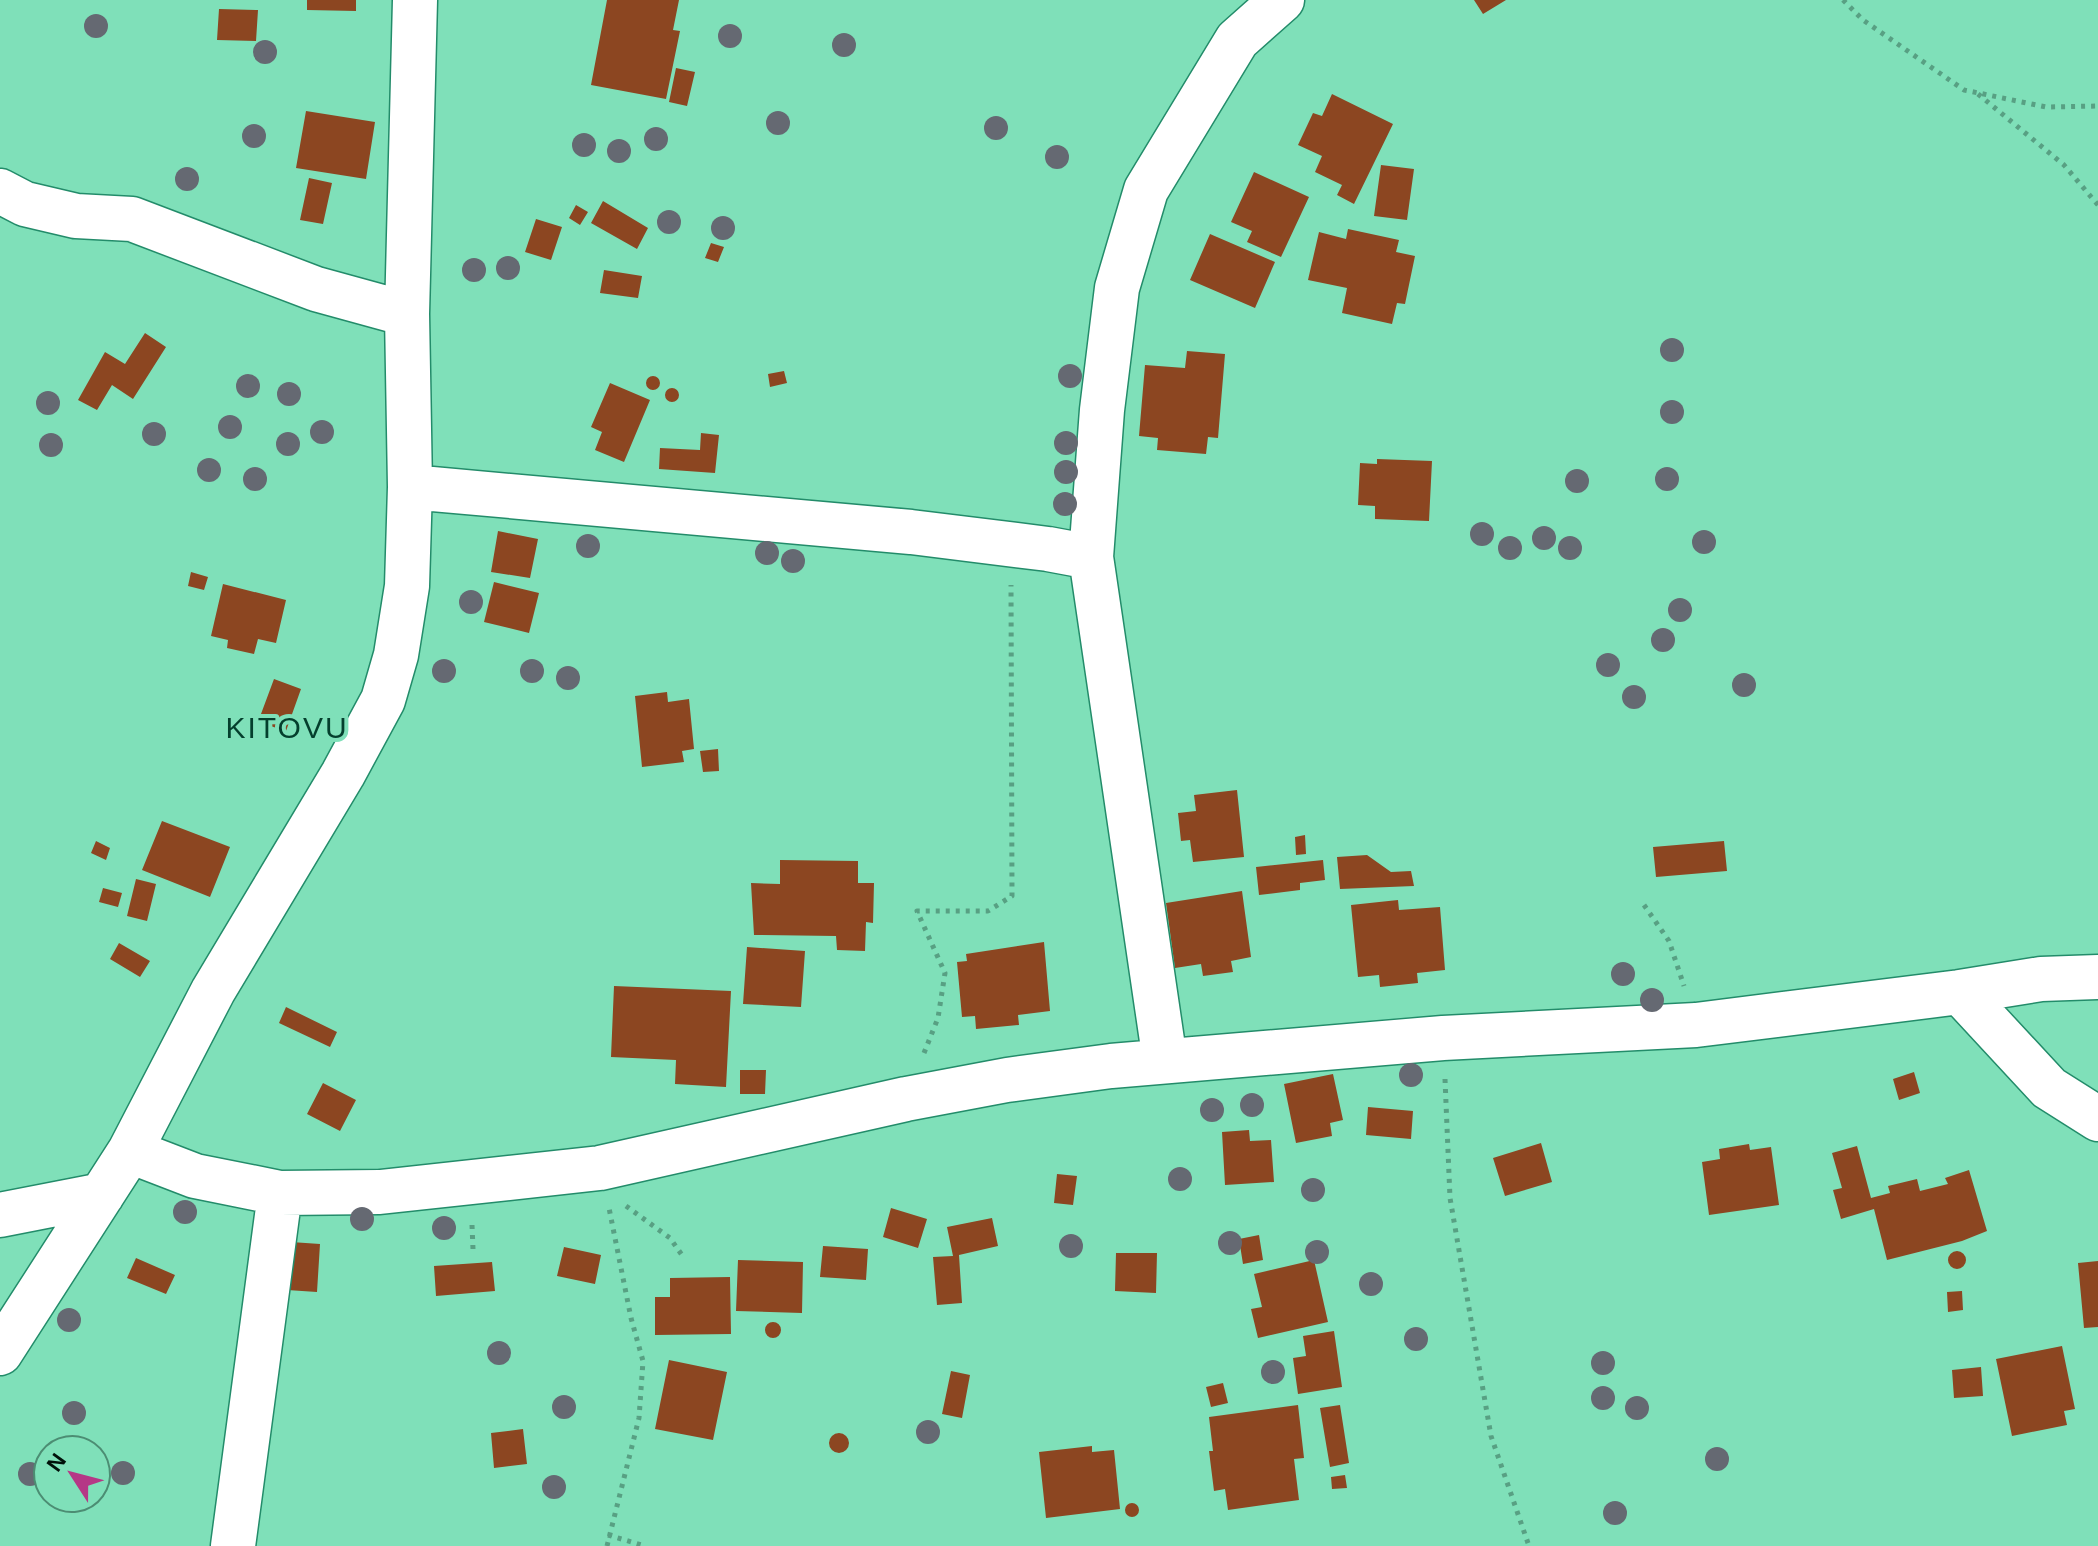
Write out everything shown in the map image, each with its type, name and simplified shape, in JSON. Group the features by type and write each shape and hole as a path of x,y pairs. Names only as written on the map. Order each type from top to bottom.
{"street":[{"path":"0,1353 130,1151 213,991 343,774 383,700 396,655 407,586 410,487 407,314 415,0"},
{"path":"1165,1061 1091,557 1102,410 1117,288 1146,190 1237,40 1282,0"},
{"path":"0,191 25,204 76,216 132,219 316,289 407,314"},
{"path":"410,487 911,532 1091,557"},
{"path":"130,1151 195,1176 280,1193 380,1192 603,1180 906,1099 1007,1080 1165,1061 1443,1038 1696,1025 2041,979 2098,977"},
{"path":"1960,992 2049,1088 2098,1119"},
{"path":"233,1546 280,1193"},
{"path":"0,1215 102,1195"}],"path":[{"path":"1843,0 1863,20 1964,90 2046,107 2098,106"},
{"path":"1978,93 2064,165 2098,205"},
{"path":"906,1099 938,1018 945,973 917,911 988,911 1012,896 1011,585 996,543"},
{"path":"1644,905 1669,941 1696,1025"},
{"path":"1443,1038 1450,1198 1491,1436 1529,1546"},
{"path":"603,1180 670,1238 684,1258"},
{"path":"603,1180 631,1318 643,1361 639,1418 607,1546"},
{"path":"608,1535 645,1546"}],"building":[{"path":"307,0 356,0 356,11 307,10"},
{"path":"607,0 679,0 673,30 680,31 666,99 591,85"},
{"path":"1474,0 1506,0 1483,14"},
{"path":"219,9 258,10 256,41 217,40"},
{"path":"676,68 695,72 687,106 669,102"},
{"path":"1332,94 1393,124 1354,204 1337,195 1342,185 1315,172 1322,156 1298,145 1313,113 1322,116"},
{"path":"306,111 375,122 366,179 296,168"},
{"path":"1381,165 1414,169 1407,220 1374,216"},
{"path":"1254,172 1309,197 1281,257 1247,242 1252,231 1231,222"},
{"path":"309,178 332,183 323,224 300,220"},
{"path":"603,201 648,228 637,249 591,223"},
{"path":"576,205 588,212 580,225 569,218"},
{"path":"536,219 562,227 551,260 525,252"},
{"path":"1348,229 1399,240 1396,252 1415,256 1405,304 1397,303 1392,324 1342,313 1347,288 1308,280 1319,232 1346,239"},
{"path":"1210,234 1275,262 1255,308 1190,280"},
{"path":"711,243 724,247 718,262 705,258"},
{"path":"604,270 642,276 638,298 600,293"},
{"path":"145,333 166,347 133,399 112,385 97,410 78,400 105,352 125,364"},
{"path":"1187,351 1225,354 1218,438 1208,437 1206,454 1157,450 1158,438 1139,436 1145,365 1185,368"},
{"path":"784,371 787,383 770,387 768,374"},
{"path":"653,376 660,383 653,390 646,383"},
{"path":"610,383 650,400 624,462 595,450 602,432 591,427"},
{"path":"672,388 679,395 672,402 665,395"},
{"path":"701,433 719,435 715,473 659,469 660,448 700,450"},
{"path":"1377,459 1432,461 1429,521 1375,519 1375,506 1358,505 1360,463 1377,464"},
{"path":"498,531 538,539 530,578 491,572"},
{"path":"191,572 208,577 204,590 188,586"},
{"path":"494,582 539,593 529,633 484,622"},
{"path":"223,584 286,600 276,643 258,639 254,654 227,648 228,640 211,636"},
{"path":"274,679 301,689 286,731 258,722"},
{"path":"667,692 668,702 689,699 694,749 682,751 684,762 642,767 635,696"},
{"path":"718,749 719,771 703,772 700,751"},
{"path":"1237,790 1244,857 1193,862 1190,840 1181,841 1178,813 1196,811 1194,795"},
{"path":"162,821 230,847 210,897 142,870"},
{"path":"1305,835 1306,854 1296,855 1295,837"},
{"path":"96,841 110,848 106,860 91,853"},
{"path":"1724,841 1727,871 1656,877 1653,847"},
{"path":"1367,855 1391,872 1411,871 1414,886 1340,889 1337,857"},
{"path":"780,860 858,861 858,883 874,883 873,923 866,922 865,951 837,950 836,936 754,935 751,883 780,884"},
{"path":"1323,860 1325,880 1300,883 1300,890 1259,895 1256,867"},
{"path":"136,879 156,884 147,921 127,916"},
{"path":"103,888 122,893 118,907 99,902"},
{"path":"1242,891 1251,957 1231,961 1233,972 1203,976 1201,964 1175,968 1166,903"},
{"path":"1398,900 1399,910 1440,907 1445,970 1417,973 1418,983 1380,987 1379,975 1358,977 1351,905"},
{"path":"1044,942 1050,1011 1018,1015 1019,1025 976,1029 975,1016 962,1017 957,962 967,961 966,954"},
{"path":"119,943 150,961 140,977 110,959"},
{"path":"747,947 805,951 801,1007 743,1004"},
{"path":"614,986 731,991 726,1087 675,1084 676,1060 611,1057"},
{"path":"286,1007 337,1032 330,1047 279,1023"},
{"path":"740,1070 766,1070 765,1094 740,1094"},
{"path":"1914,1072 1920,1093 1899,1100 1893,1079"},
{"path":"1333,1074 1343,1120 1330,1123 1332,1136 1296,1143 1284,1084"},
{"path":"323,1083 356,1100 340,1131 307,1114"},
{"path":"1368,1107 1413,1111 1411,1139 1366,1135"},
{"path":"1249,1130 1250,1141 1271,1140 1274,1182 1225,1185 1222,1132"},
{"path":"1541,1143 1552,1182 1505,1196 1493,1158"},
{"path":"1749,1144 1750,1150 1771,1147 1779,1205 1709,1215 1702,1162 1720,1159 1719,1149"},
{"path":"1857,1146 1871,1198 1890,1193 1888,1186 1917,1179 1920,1191 1948,1184 1945,1178 1969,1170 1987,1231 1962,1241 1887,1260 1874,1209 1841,1219 1833,1190 1842,1188 1832,1153"},
{"path":"1057,1174 1077,1176 1073,1205 1054,1203"},
{"path":"891,1208 927,1219 918,1248 883,1237"},
{"path":"992,1218 998,1246 959,1255 962,1303 937,1305 933,1257 953,1256 947,1227"},
{"path":"1259,1235 1263,1260 1243,1264 1239,1239"},
{"path":"291,1242 320,1244 317,1292 287,1290"},
{"path":"823,1246 868,1249 866,1280 820,1277"},
{"path":"564,1247 601,1255 595,1284 557,1276"},
{"path":"1957,1251 1966,1260 1957,1269 1948,1260"},
{"path":"1116,1253 1157,1253 1156,1293 1115,1291"},
{"path":"136,1258 175,1275 166,1294 127,1278"},
{"path":"738,1260 803,1262 802,1313 736,1311"},
{"path":"1314,1260 1328,1322 1258,1338 1251,1309 1262,1307 1254,1274"},
{"path":"2098,1261 2098,1327 2084,1328 2078,1263"},
{"path":"492,1262 495,1291 436,1296 434,1266"},
{"path":"730,1277 731,1334 655,1335 655,1297 670,1297 670,1278"},
{"path":"1962,1291 1963,1310 1948,1312 1947,1292"},
{"path":"773,1322 779,1324 779,1336 773,1338 767,1336 765,1330 767,1324"},
{"path":"1334,1331 1342,1387 1298,1394 1293,1358 1306,1356 1303,1336"},
{"path":"2062,1346 2075,1409 2064,1411 2067,1425 2012,1436 1996,1359"},
{"path":"669,1360 727,1372 713,1440 655,1429"},
{"path":"1981,1367 1983,1396 1954,1398 1952,1370"},
{"path":"951,1371 970,1375 962,1418 942,1414"},
{"path":"1223,1383 1228,1403 1211,1407 1206,1387"},
{"path":"1298,1405 1304,1458 1294,1459 1299,1500 1228,1510 1225,1489 1214,1491 1209,1417"},
{"path":"1340,1405 1349,1463 1330,1467 1320,1408"},
{"path":"523,1429 527,1464 494,1468 491,1433"},
{"path":"839,1433 846,1436 849,1443 846,1450 839,1453 832,1450 829,1443 832,1436"},
{"path":"1092,1446 1092,1452 1114,1450 1120,1509 1046,1518 1039,1452"},
{"path":"1345,1475 1347,1488 1332,1489 1331,1477"},
{"path":"1132,1503 1139,1510 1132,1517 1125,1510"}],"district":[{"name":"KITOVU","path":"287,727"}]}
